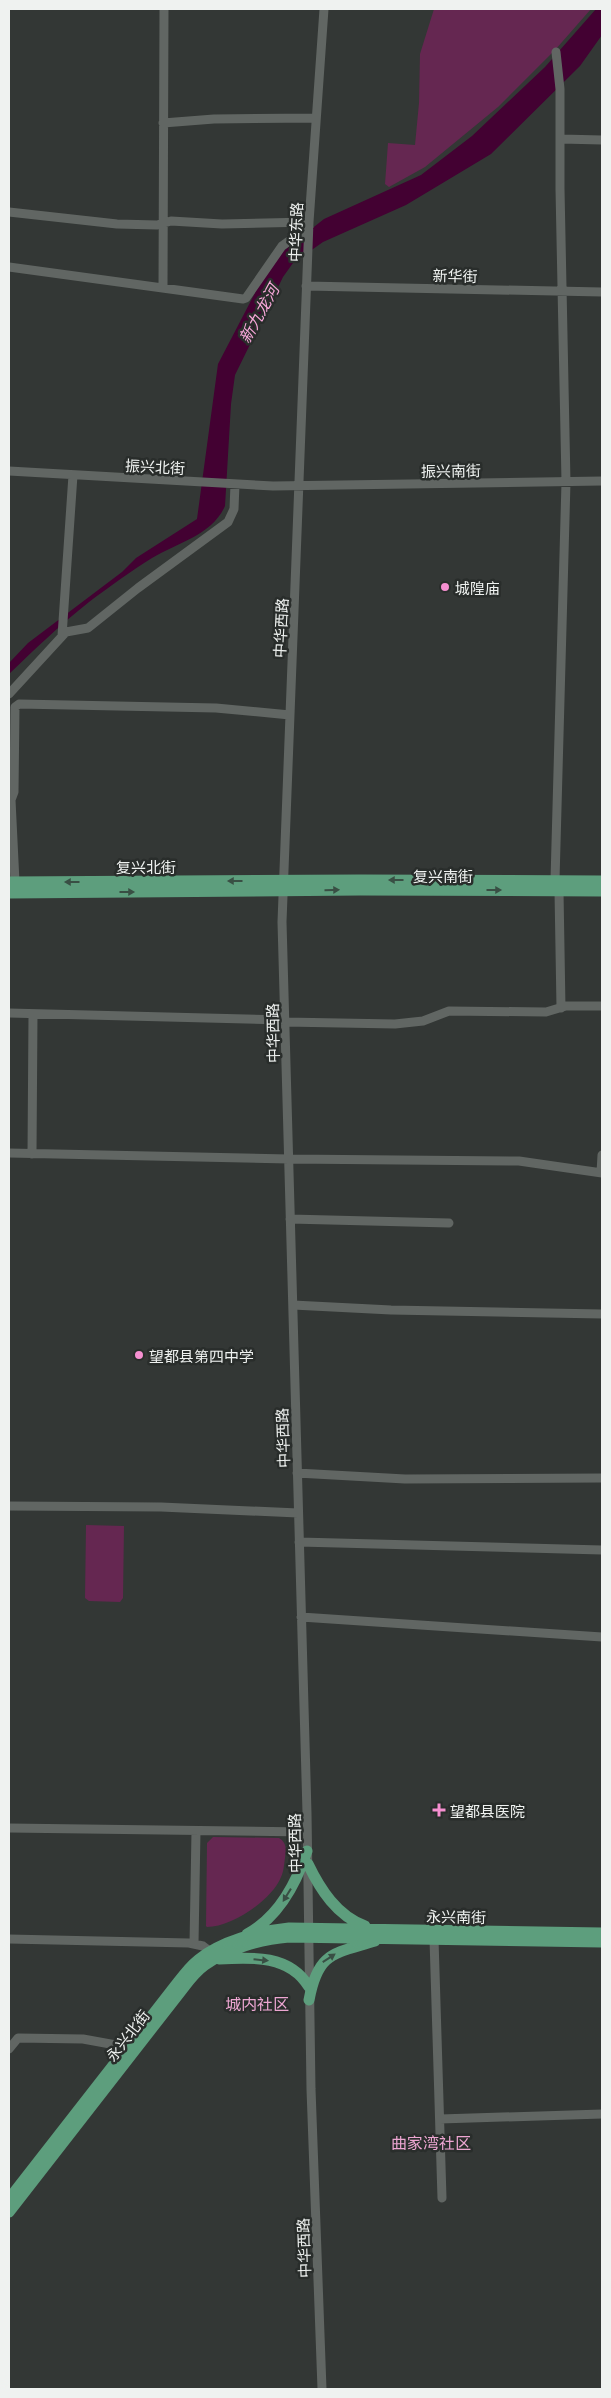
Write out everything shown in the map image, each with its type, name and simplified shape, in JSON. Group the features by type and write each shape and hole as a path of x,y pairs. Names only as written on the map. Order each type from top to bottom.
{"main road":[{"name":"复兴南街","path":"283,886 557,885 602,881"},
{"name":"复兴北街","path":"12,882 283,886"},
{"name":"复兴南街","path":"557,885 602,891"},
{"name":"复兴北街","path":"9,893 283,886"},
{"path":"231,1943 269,1919 295,1882 308,1851"},
{"path":"308,1864 316,1881 337,1908 348,1918 374,1929"},
{"name":"永兴北街","path":"9,2199 190,1968 231,1943 282,1929 308,1933"},
{"name":"永兴南街","path":"308,1933 374,1929 602,1933"},
{"name":"永兴北街","path":"9,2212 181,1991 212,1956 273,1939 308,1933"},
{"name":"永兴南街","path":"308,1933 386,1938 602,1942"},
{"path":"309,2000 312,1982 319,1966 325,1960 336,1954 386,1938"},
{"path":"212,1956 278,1962 299,1973 309,1987"}],"street":[{"path":"163,288 164,9"},
{"name":"中华东路","path":"300,486 309,226 324,9"},
{"path":"556,52 560,89 566,482 557,885 561,1008"},
{"path":"163,123 214,119 316,118"},
{"path":"561,139 602,140"},
{"path":"9,212 117,224 163,223 171,221 309,226"},
{"path":"9,267 246,298 282,246 309,226"},
{"name":"新华街","path":"306,286 602,292"},
{"name":"振兴北街","path":"9,471 300,486"},
{"path":"9,694 62,633 73,475"},
{"name":"振兴南街","path":"300,486 602,481"},
{"path":"62,633 88,628 138,588 228,522 234,509 233,484"},
{"name":"中华西路","path":"300,486 283,886 290,1219 308,1851 309,2000 322,2389"},
{"path":"12,882 15,707 19,704 216,708 290,715"},
{"path":"9,1013 395,1024 423,1021 449,1011 539,1013 561,1008 602,1006"},
{"path":"32,1154 33,1014"},
{"path":"9,1153 289,1159 519,1161 602,1173 602,1155"},
{"path":"290,1219 450,1224"},
{"path":"293,1305 391,1310 602,1314"},
{"path":"297,1473 405,1479 602,1478"},
{"path":"9,1506 161,1507 298,1513"},
{"path":"299,1542 602,1550"},
{"path":"301,1617 401,1622 602,1638"},
{"path":"9,1828 307,1832"},
{"path":"194,1944 196,1831"},
{"path":"9,1939 194,1944 212,1956"},
{"path":"434,1939 442,2198"},
{"path":"9,2049 18,2038 83,2039 127,2046"},
{"path":"440,2119 602,2114"}],"shaded area":[{"path":"434,9 591,9 555,50 498,107 425,167 389,187 385,184 388,143 415,145 419,103 420,54"},
{"path":"86,1525 124,1526 123,1598 120,1602 89,1601 85,1598"},
{"path":"213,1837 279,1838 285,1844 286,1852 282,1875 269,1895 250,1911 239,1917 217,1926 207,1927 207,1843"}],"water":[{"name":"新九龙河","path":"596,9 602,9 602,35 580,66 491,154 406,205 323,242 293,263 283,277 235,375 231,404 225,506 219,516 212,524 194,537 152,558 89,602 9,674 9,663 28,643 122,572 136,558 197,519 218,364 257,289 281,253 324,219 421,175 472,136 545,67"}],"place":[{"name":"城隍庙","path":"445,587"},
{"name":"望都县第四中学","path":"139,1355"},
{"name":"望都县医院","path":"439,1810"}],"district":[{"name":"城内社区","path":"257,2003"},
{"name":"曲家湾社区","path":"431,2142"}]}
